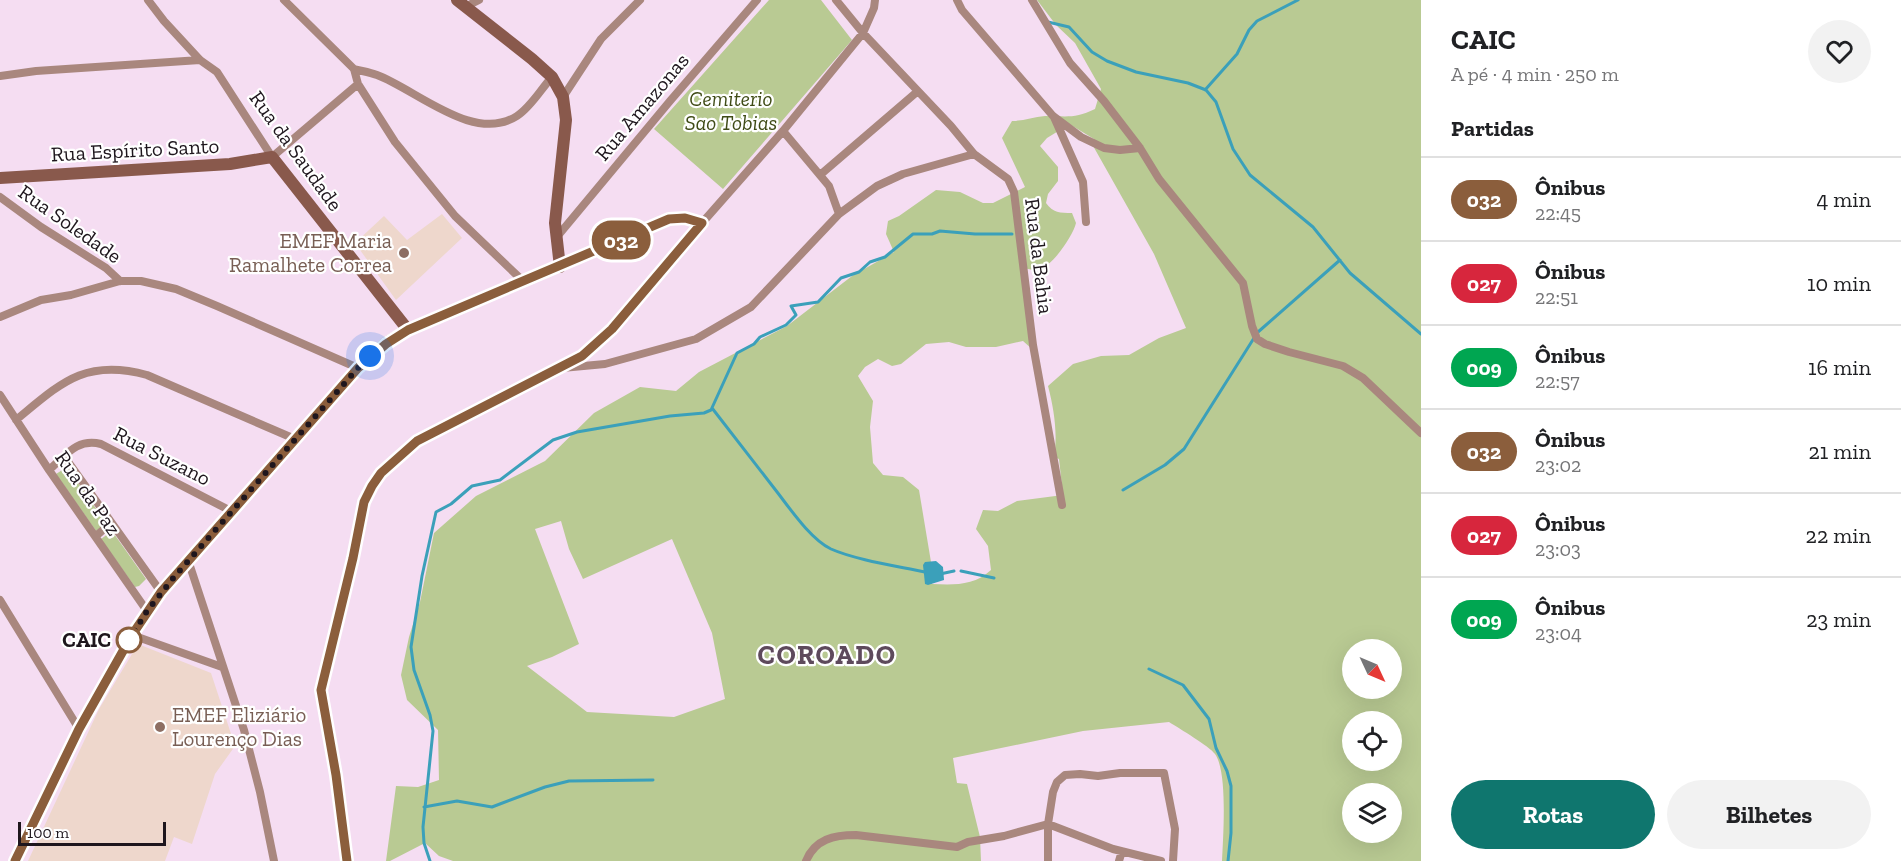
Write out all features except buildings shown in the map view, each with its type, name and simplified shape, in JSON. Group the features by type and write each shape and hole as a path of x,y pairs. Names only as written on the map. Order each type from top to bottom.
{"street":[{"name":"Rua da Saudade","path":"148,0 200,60 217,72 272,157 408,330"},
{"path":"284,0 354,69 358,84 395,142 455,216 523,281"},
{"path":"461,4 479,0"},
{"path":"563,97 601,39 640,0"},
{"name":"Rua Amazonas","path":"555,238 757,0"},
{"name":"Rua da Bahia","path":"836,0 863,33 951,126 974,154 1008,179 1014,192 1033,345 1062,505"},
{"path":"347,861 336,775 321,690 364,502 381,473 417,441 582,356 612,329 783,131 863,33 875,0"},
{"path":"957,0 962,9 1053,116 1081,137 1104,148 1120,150 1140,148"},
{"path":"1032,0 1070,63 1104,101 1140,148 1159,179 1244,283 1252,326 1257,339 1289,352 1343,366 1363,378 1421,433"},
{"path":"461,4 552,77 563,97 566,120 555,223 560,267"},
{"path":"0,76 36,71 200,60"},
{"path":"354,69 378,75 425,101 477,124 492,125 507,122 520,114 552,77"},
{"path":"272,157 358,84"},
{"path":"820,175 918,91"},
{"path":"1053,116 1083,182 1086,222"},
{"path":"783,131 829,186 839,214"},
{"path":"558,369 605,364 696,339 751,307 839,214 877,186 903,174 974,154"},
{"name":"Rua Espírito Santo","path":"0,178 230,164 272,157"},
{"name":"Rua Soledade","path":"0,198 40,227 106,268 120,281"},
{"path":"15,861 79,729 147,611 188,560 358,368 386,344 408,330 669,219 685,218 702,223"},
{"path":"0,317 41,300 71,295 120,281 141,281 176,289 358,368"},
{"path":"16,420 60,385 75,377 91,371 129,370 147,375 296,439"},
{"name":"Rua da Paz","path":"0,395 147,611"},
{"name":"Rua Suzano","path":"49,470 78,445 88,441 101,444 231,511"},
{"path":"64,456 161,592"},
{"path":"96,536 111,524"},
{"path":"188,560 244,730 274,861"},
{"path":"0,600 79,729"},
{"path":"132,635 222,667"},
{"path":"1048,861 1048,824 1057,782 1065,775 1164,773 1174,829 1173,861"},
{"path":"806,861 821,840 840,835 957,847 968,842 1004,836 1048,824 1122,851 1161,861"},
{"path":"1119,861 1122,851"}],"shaded area":[{"name":"EMEF Maria Ramalhete Correa","path":"442,214 462,238 396,300 355,243 384,216 407,240"},
{"name":"EMEF Eliziário Lourenço Dias","path":"138,644 211,673 235,746 215,774 192,844 174,837 165,861 28,861 99,709"}],"green space":[{"name":"Cemiterio Sao Tobias","path":"769,0 821,0 852,40 723,189 654,129"},
{"path":"1037,0 1421,0 1421,861 1222,861 1224,806 1219,763 1212,751 1169,722 1083,731 953,758 957,783 967,784 980,837 981,861 453,861 439,856 425,843 386,861 396,786 418,787 439,780 438,730 407,700 401,675 409,637 420,602 434,533 476,496 545,461 594,413 640,387 676,391 699,372 787,326 852,276 894,252 886,234 888,221 936,190 960,192 983,203 993,203 1025,187 1002,138 1012,121 1045,116 1076,116 1095,109 1101,89 1075,43 1056,25","holes":["1061,119 1094,139 1092,144 1154,254 1186,328 1159,338 1129,355 1101,356 1073,364 1048,386 1055,422 1054,457 1059,459 1063,495 1017,501 998,511 983,510 976,529 988,546 991,570 970,582 932,584 933,574 919,490 903,477 883,475 873,463 870,427 873,401 858,376 865,367 878,359 892,366 901,364 926,344 949,342 966,347 996,347 1023,341 1032,349 1023,268 1038,270 1044,268 1066,243 1076,223 1072,213 1057,212 1046,203 1048,194 1058,181 1058,167 1040,146 1047,138 1060,130","561,521 569,549 583,579 672,539 712,633 725,699 674,717 587,712 527,666 579,644 535,529"]},
{"path":"67,467 106,523 96,531 56,474"},
{"path":"112,531 146,579 139,586 135,587 101,539"}],"water":[{"path":"936,561 943,567 944,580 925,584 923,565 925,562"}],"waterway":[{"path":"1205,90 1237,54 1249,30 1257,21 1298,0"},
{"path":"1048,22 1069,27 1092,52 1107,61 1136,72 1188,83 1206,90 1216,102 1233,149 1250,175 1313,227 1350,273 1421,334"},
{"path":"430,861 424,843 423,827 433,731 430,715 414,670 411,647 422,576 436,512 451,504 472,486 500,480 553,440 577,432 670,416 704,413 711,410 737,353 754,344 760,337 786,325 796,315 791,306 818,302 841,278 859,272 870,262 885,257 913,234 932,234 940,231 1012,234"},
{"path":"1258,332 1340,260"},
{"path":"1123,490 1165,465 1184,449 1254,338"},
{"path":"712,408 800,522 815,538 831,549 852,556 925,572"},
{"path":"940,574 954,571"},
{"path":"961,571 994,578"},
{"path":"1149,669 1183,685 1209,719 1216,748 1231,786 1231,833 1228,861"},
{"path":"424,807 457,801 492,807 545,787 569,781 653,780"}],"bus line":[{"name":"032","path":"15,861 79,729 147,611 202,544 370,356 408,330 669,219 685,218 702,223 636,303 582,356 417,441 381,473 372,486 364,502 342,609 321,690 336,775 347,861"}],"place":[{"name":"EMEF Maria Ramalhete Correa","path":"404,253"},
{"name":"CAIC","path":"129,640"},
{"name":"EMEF Eliziário Lourenço Dias","path":"160,727"}],"district":[{"name":"COROADO","path":"827,655"}],"route":[{"path":"129,640 161,592 370,356"}]}
